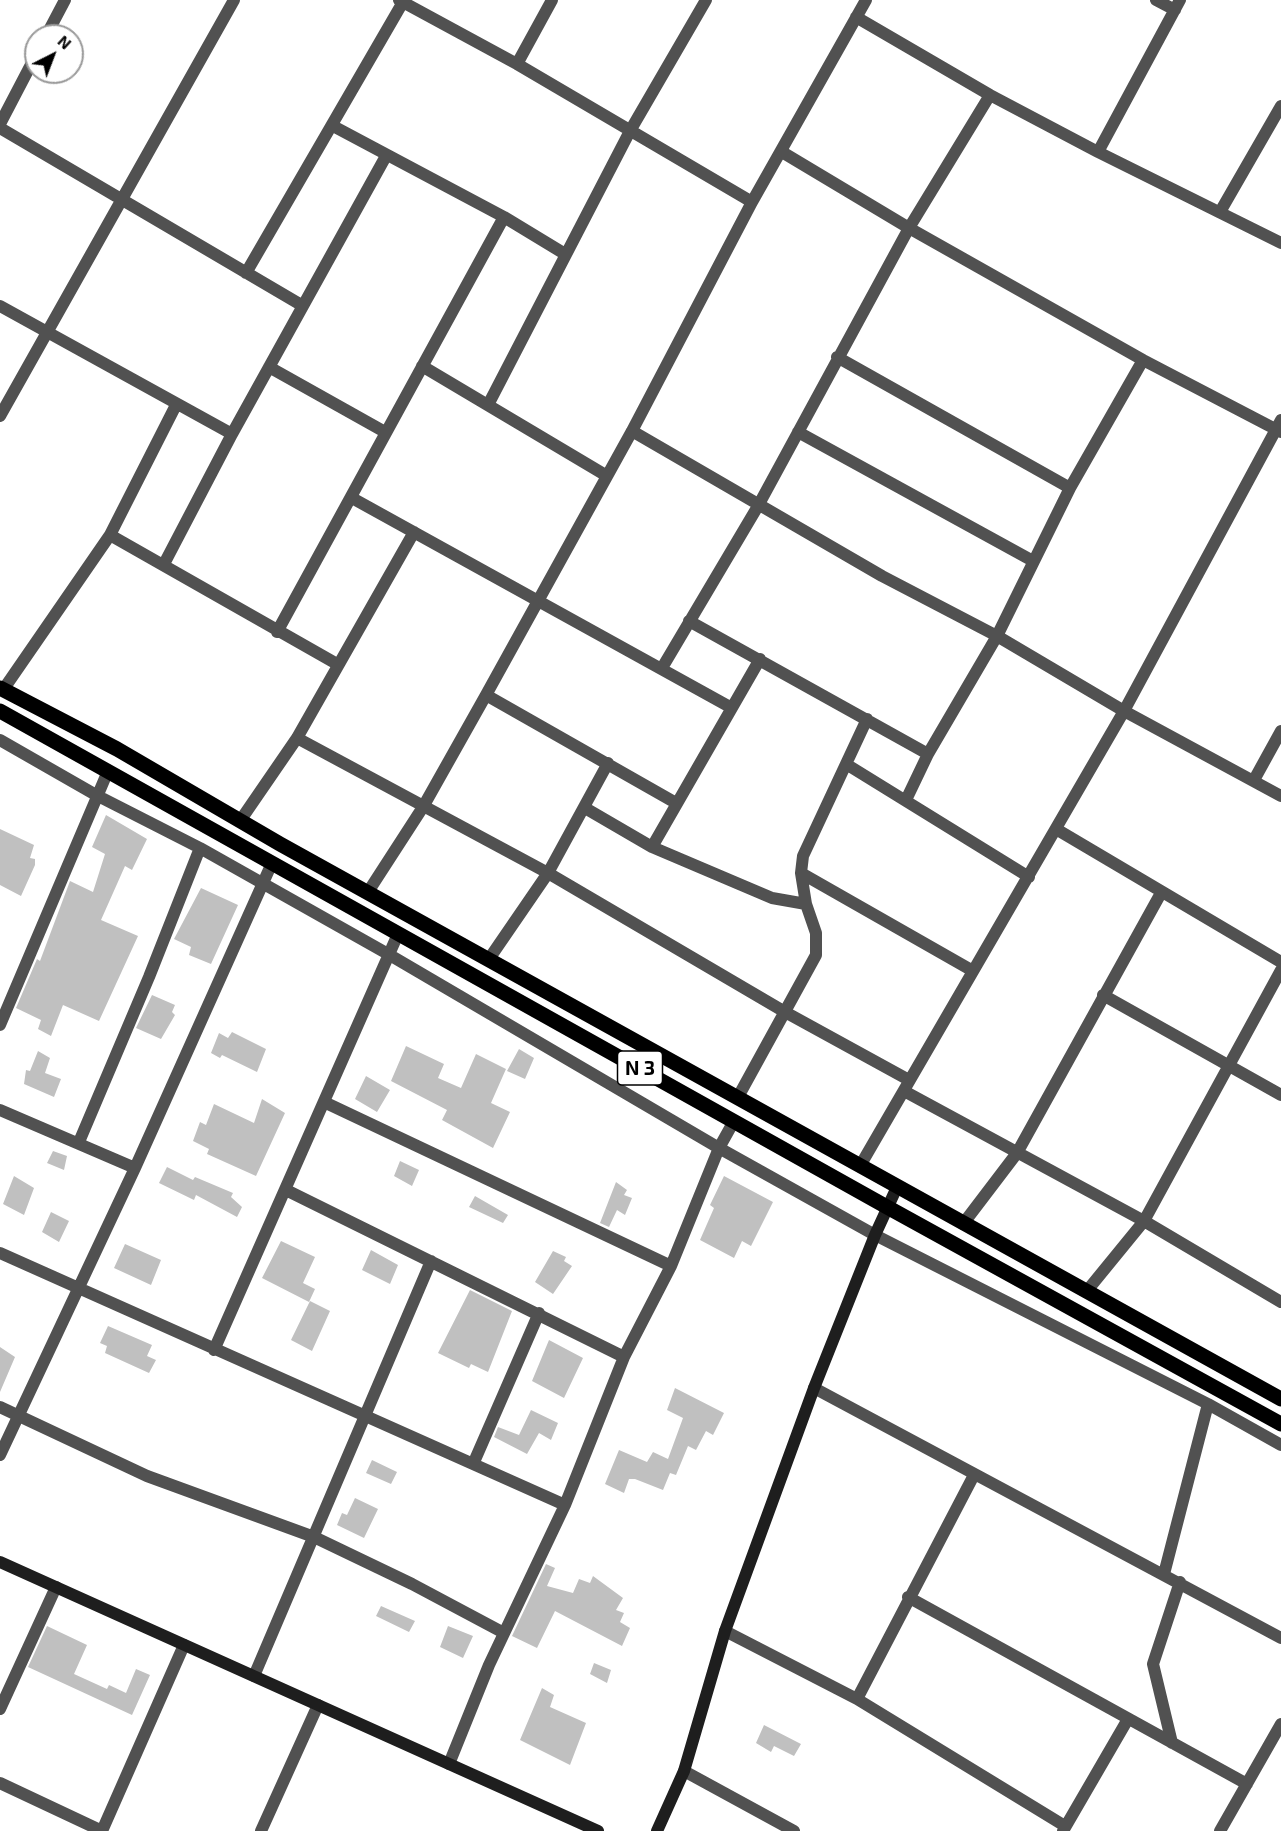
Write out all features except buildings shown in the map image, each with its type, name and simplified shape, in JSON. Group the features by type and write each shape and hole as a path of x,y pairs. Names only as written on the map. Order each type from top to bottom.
{"main road":[{"name":"N 3","path":"2,689 117,749 240,821 1086,1293 1281,1399"},
{"name":"N 3","path":"0,711 887,1207 1281,1424"}],"street":[{"path":"52,24 64,0"},
{"path":"0,416 234,0"},
{"path":"517,64 552,0"},
{"path":"488,405 630,131 706,0"},
{"path":"368,892 423,807 486,695 632,432 752,202 866,0"},
{"path":"1098,152 1177,5 1156,0"},
{"path":"246,273 333,126 401,1 517,64 752,202"},
{"path":"856,17 990,95 1098,152 1281,243"},
{"path":"24,79 0,126 303,306"},
{"path":"662,668 758,506 909,228 990,95"},
{"path":"1220,212 1281,106"},
{"path":"333,126 504,217 565,254"},
{"path":"782,152 909,228 1143,360 1280,428 1124,711 860,1166"},
{"path":"164,564 268,367 386,156"},
{"path":"277,632 504,217"},
{"path":"0,306 232,434"},
{"path":"837,357 1070,488"},
{"path":"906,800 928,753 997,636 1070,488 1143,360"},
{"path":"422,366 607,476"},
{"path":"268,367 385,432"},
{"path":"2,689 110,535 176,405"},
{"path":"632,432 758,506 997,636 1124,711 1281,796"},
{"path":"798,432 1033,561"},
{"path":"352,498 730,707"},
{"path":"240,821 297,738 414,532"},
{"path":"110,535 164,564 277,632 337,664"},
{"path":"689,621 928,753"},
{"path":"652,847 730,707 760,659"},
{"path":"486,695 676,803"},
{"path":"738,1097 816,956 816,933 806,904 801,873 803,856 867,719"},
{"path":"1254,780 1281,731"},
{"path":"297,738 548,873 785,1012 1017,1153 1144,1221 1281,1302"},
{"path":"0,740 96,795 200,848 388,954 719,1148 875,1235 1208,1404 1281,1445"},
{"path":"489,959 548,873 608,763"},
{"path":"846,764 1029,877"},
{"path":"0,1025 108,771"},
{"path":"585,808 652,847 772,898 806,904"},
{"path":"1056,830 1281,962"},
{"path":"79,1142 149,977 200,848"},
{"path":"0,1455 135,1168 272,863"},
{"path":"801,873 973,971"},
{"path":"963,1224 1017,1153 1161,893"},
{"path":"214,1350 398,934"},
{"path":"1086,1293 1144,1221 1281,970"},
{"path":"1103,995 1281,1095"},
{"path":"324,1102 671,1266"},
{"path":"0,1110 135,1168"},
{"path":"449,1764 504,1633 565,1504 624,1357 671,1266 719,1148 734,1121"},
{"path":"657,1831 684,1771 725,1631 814,1388 875,1235 897,1187"},
{"path":"286,1191 539,1313 624,1357"},
{"path":"0,1253 565,1504"},
{"path":"254,1676 431,1261"},
{"path":"474,1462 539,1313"},
{"path":"814,1388 1281,1638"},
{"path":"1164,1574 1208,1404"},
{"path":"0,1407 147,1476 314,1537 412,1584 504,1633"},
{"path":"857,1699 908,1597 974,1475"},
{"path":"0,1562 598,1831"},
{"path":"1172,1743 1153,1664 1180,1582"},
{"path":"0,1709 56,1587"},
{"path":"908,1597 1247,1784"},
{"path":"725,1631 857,1699 1064,1828 1128,1719"},
{"path":"0,1783 102,1831 184,1645"},
{"path":"261,1831 318,1705"},
{"path":"1220,1831 1281,1724"},
{"path":"684,1771 794,1831"}]}
